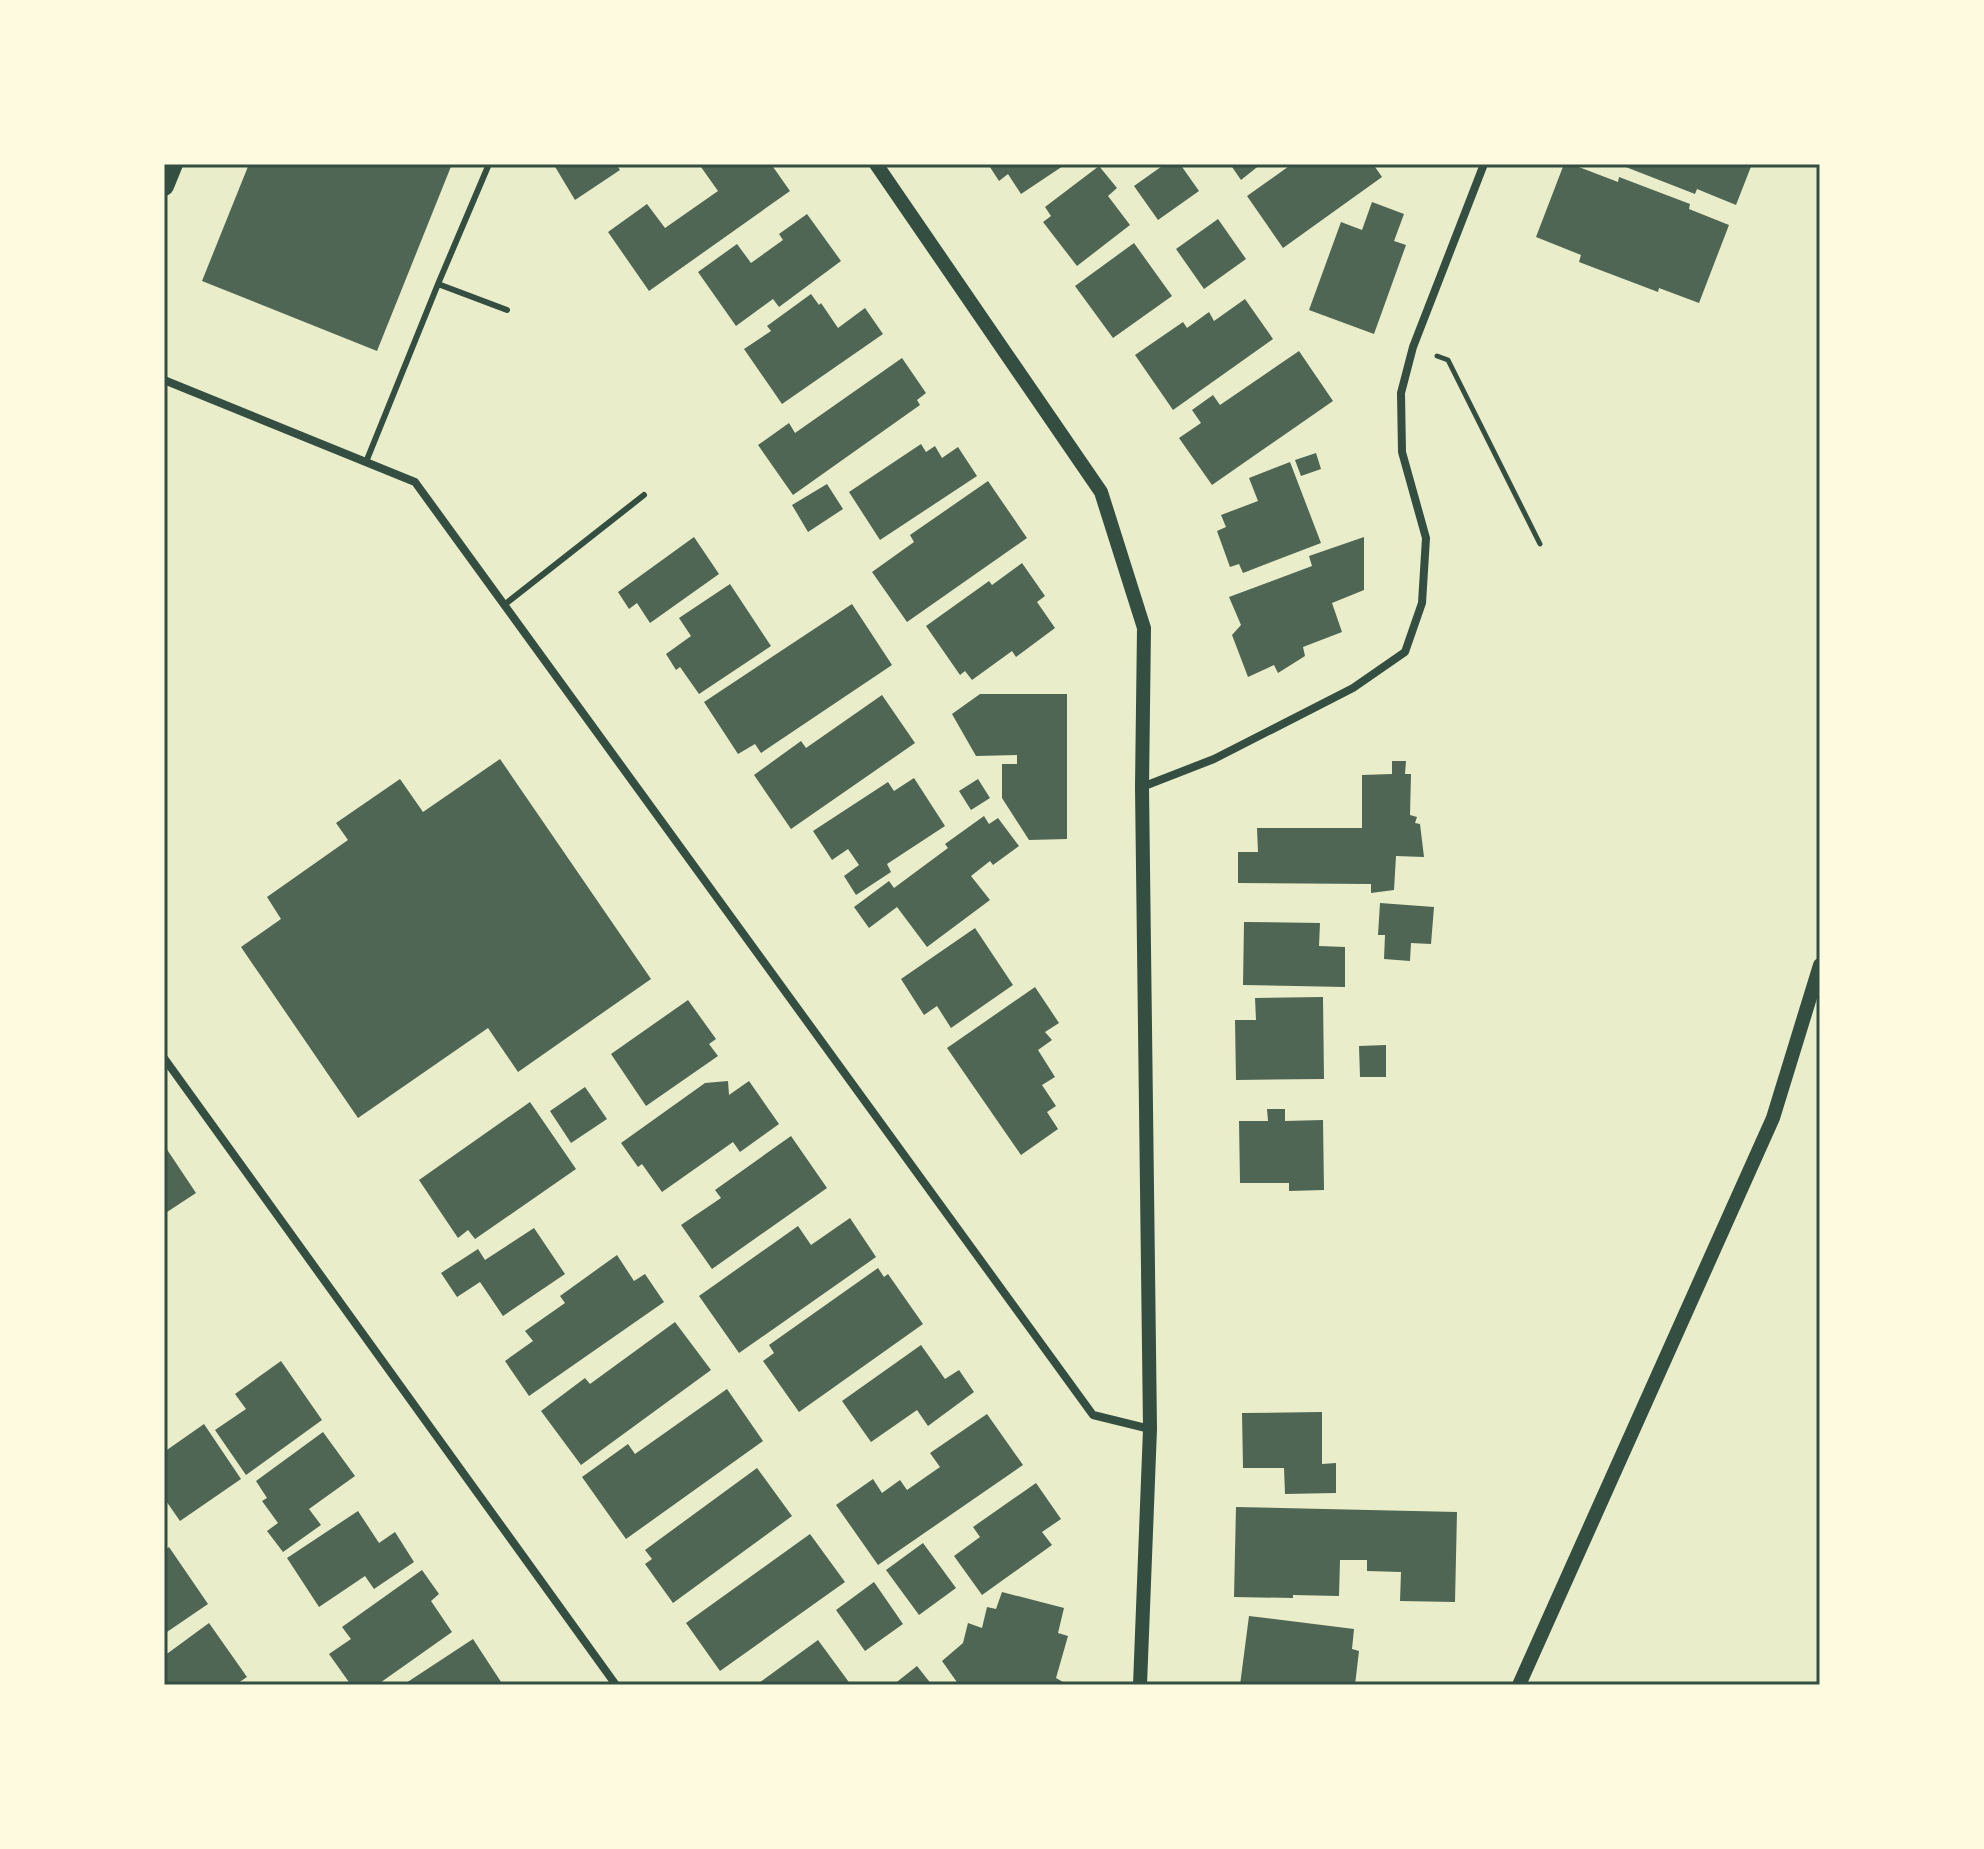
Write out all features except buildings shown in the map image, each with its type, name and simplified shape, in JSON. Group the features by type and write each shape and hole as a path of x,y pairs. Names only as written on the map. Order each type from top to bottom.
{"main road":[{"path":"164,186 173,164"}],"street":[{"path":"876,164 1101,492 1144,628 1142,787 1150,1429 1140,1685"},
{"path":"1142,787 1214,759 1353,688 1405,652 1422,603 1426,538 1402,452 1401,393 1413,347 1484,164"},
{"path":"164,380 415,482 1093,1415 1150,1429"},
{"path":"1519,1685 1773,1118 1820,965"},
{"path":"164,1058 616,1685"}],"lane":[{"path":"366,462 489,164"},
{"path":"438,284 507,310"},
{"path":"504,605 644,495"}],"path":[{"path":"1413,347 1448,360 1540,544"}]}
